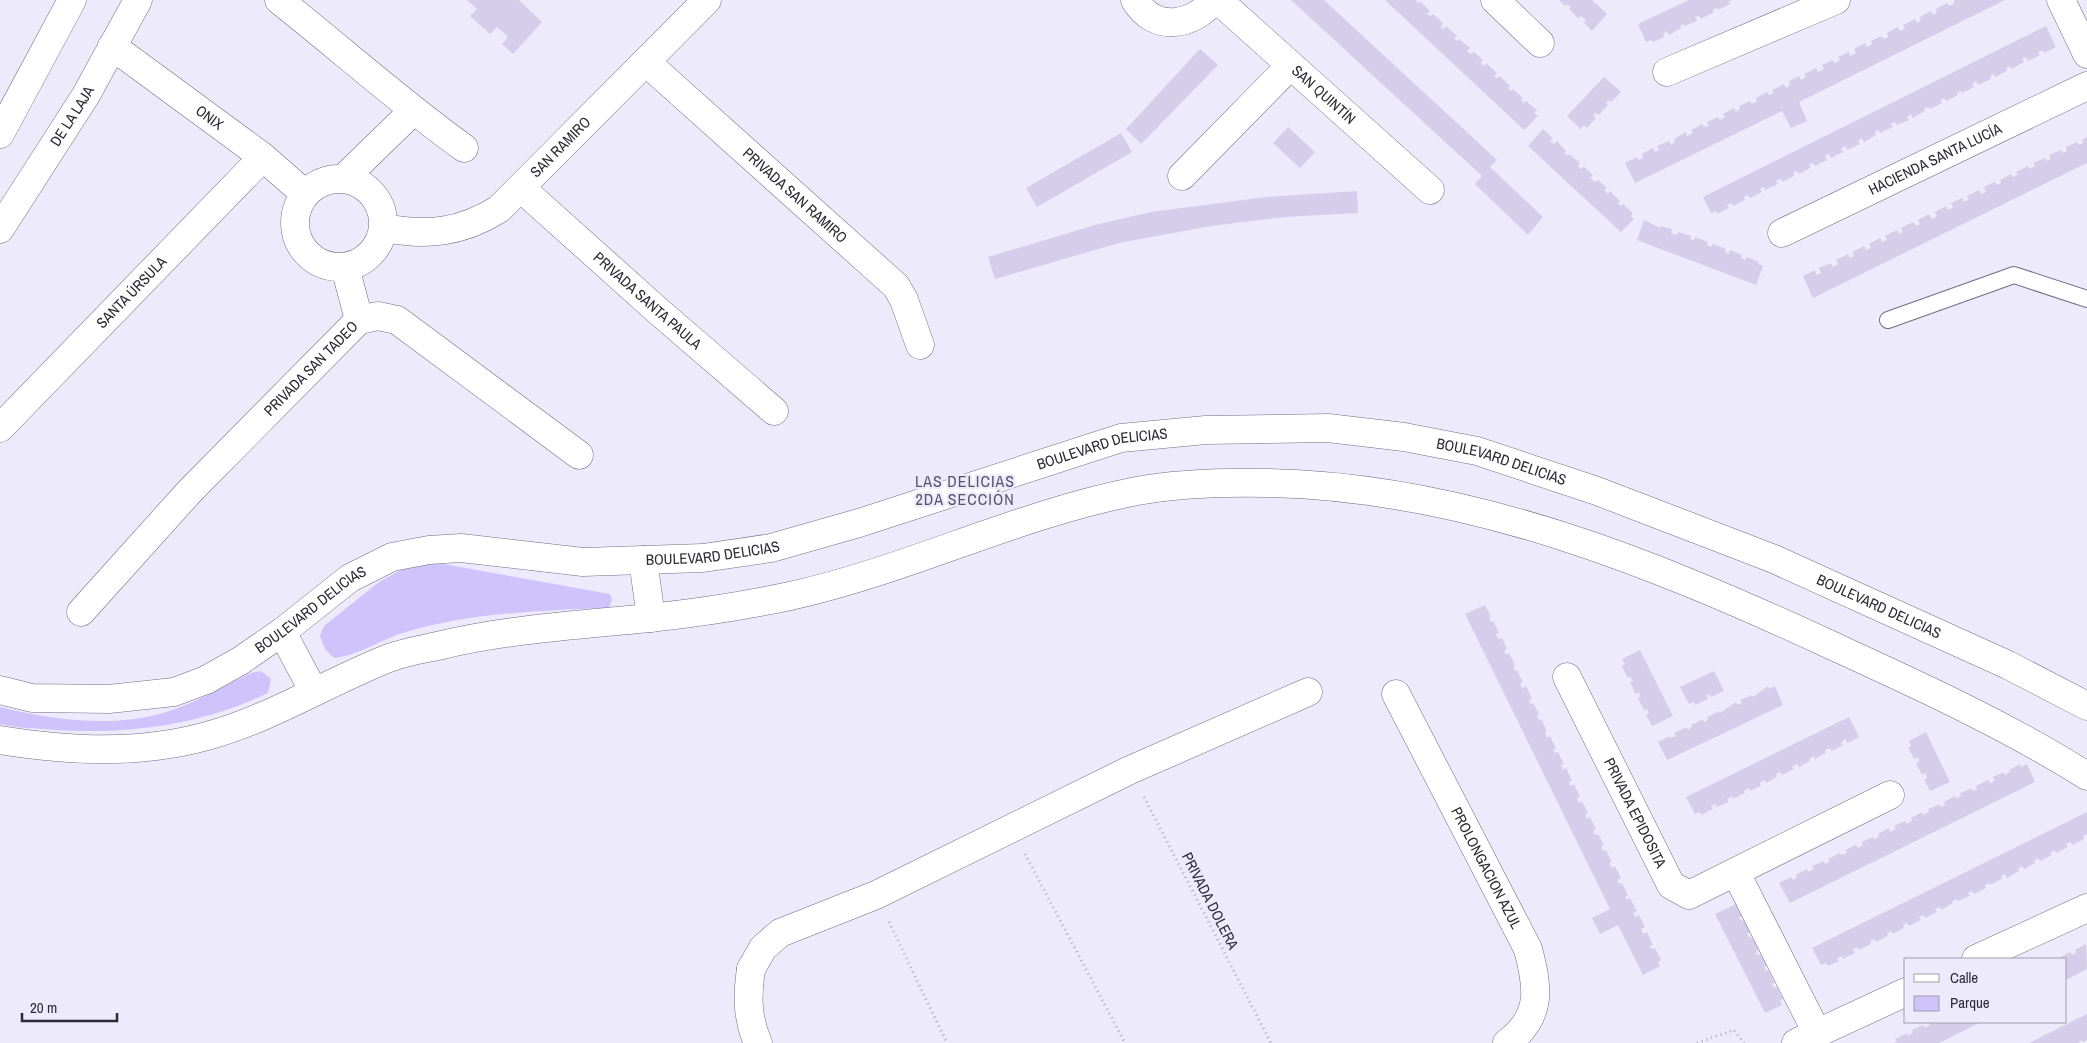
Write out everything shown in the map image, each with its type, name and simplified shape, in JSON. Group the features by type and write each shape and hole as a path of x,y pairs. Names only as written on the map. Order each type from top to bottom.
{"street":[{"path":"0,134 72,0"},
{"name":"DE LA LAJA","path":"0,229 86,95 138,0"},
{"path":"279,0 329,39 413,111 464,148"},
{"name":"SAN RAMIRO","path":"383,228 412,233 446,231 479,222 499,209 707,0"},
{"path":"1135,0 1149,15 1163,22 1179,22 1193,18 1206,10 1216,0"},
{"name":"SAN QUINTÍN","path":"1216,0 1430,190"},
{"path":"1494,0 1540,43"},
{"path":"1667,72 1836,0"},
{"path":"2061,0 2087,54"},
{"name":"ONIX","path":"112,46 263,157 305,194"},
{"name":"PRIVADA SAN RAMIRO","path":"646,62 896,286 904,300 920,345"},
{"path":"1182,176 1290,66"},
{"name":"HACIENDA SANTA LUCÍA","path":"1782,232 2087,86"},
{"path":"343,179 413,111"},
{"name":"SANTA ÚRSULA","path":"0,428 263,157"},
{"path":"343,179 362,186 377,201 382,214 383,228 380,241 372,253 360,262 345,267 330,267 315,261 304,251 296,237 294,222 297,207 305,194 316,185 329,180 343,179"},
{"name":"PRIVADA SANTA PAULA","path":"522,188 657,310 774,411"},
{"path":"345,267 359,320"},
{"name":"PRIVADA SAN TADEO","path":"81,612 189,492 359,320 378,316 397,320 579,455"},
{"name":"BOULEVARD DELICIAS","path":"0,690 32,698 109,699 174,692 206,680 231,666 282,632 350,578 392,557 461,548 583,562 703,558 771,548 859,523 1121,438 1206,430 1328,428 1404,437 1477,451 1597,491 1774,559 2008,665 2087,706"},
{"path":"0,740 61,748 120,750 209,736 394,656 449,643 576,625 651,618 791,595 873,573 963,541 1136,492 1213,482 1321,484 1452,505 1528,524 1654,568 1726,596 1968,708 2043,748 2087,776"},
{"path":"644,560 651,618"},
{"path":"282,632 314,692"},
{"name":"PRIVADA EPIDOSITA","path":"1567,677 1671,885 1689,895 1890,795"},
{"path":"758,1043 751,1028 747,998 751,969 763,948 780,933 876,895 1130,770 1308,692"},
{"name":"PROLONGACION AZUL","path":"1396,694 1528,949 1536,980 1535,1007 1517,1035 1507,1043"},
{"path":"1736,873 1807,1038 1904,993"},
{"path":"1978,958 2087,908"}],"lane":[{"path":"1888,320 2014,275 2087,299"}],"path":[{"name":"PRIVADA DOLERA","path":"1130,770 1270,1043"},
{"path":"1012,829 1125,1043"},
{"path":"876,895 947,1043"},
{"path":"1697,1043 1734,1030 1744,1043"}],"green space":[{"path":"432,562 610,594 612,600 609,608 483,616 433,625 399,634 353,654 334,658 325,649 320,636 324,626 379,582 401,570"},
{"path":"261,671 271,679 268,693 215,714 187,721 159,726 102,731 28,728 0,724 0,707 61,719 102,721 143,718 173,710 251,673"}],"building":[{"path":"467,0 519,0 542,22 513,54 502,44 508,37 497,27 490,34 470,16 477,9"},
{"path":"1291,0 1324,0 1497,160 1490,167 1543,217 1528,235 1475,184 1482,176"},
{"path":"1385,0 1416,0 1418,4 1420,1 1430,11 1427,14 1431,16 1433,14 1443,23 1441,27 1444,29 1446,26 1457,36 1454,38 1457,41 1459,39 1470,48 1467,51 1471,54 1474,52 1483,60 1481,63 1484,66 1487,64 1497,73 1494,76 1497,78 1500,76 1510,86 1508,88 1511,91 1513,89 1523,98 1521,100 1524,103 1526,101 1537,110 1534,113 1538,116 1524,130"},
{"path":"1559,0 1592,0 1607,14 1592,31 1584,23 1586,20 1581,16 1578,18 1569,9 1571,7 1567,4 1565,6"},
{"path":"1689,0 1732,0 1728,2 1730,4 1718,10 1717,8 1712,10 1714,12 1701,19 1699,16 1695,17 1697,21 1685,26 1683,24 1680,26 1681,28 1669,35 1667,31 1663,34 1664,37 1653,42 1651,40 1646,42 1638,24"},
{"path":"1954,0 2005,0 1799,102 1807,121 1791,128 1782,111 1635,183 1625,163 1637,157 1638,160 1643,158 1642,154 1653,148 1655,152 1659,150 1657,146 1669,141 1671,145 1675,142 1674,139 1686,132 1687,136 1693,133 1691,130 1702,124 1704,127 1709,126 1707,122 1718,117 1720,120 1725,117 1723,114 1734,108 1736,112 1740,109 1739,106 1750,101 1752,104 1757,101 1756,98 1767,92 1769,95 1774,93 1772,90 1784,84 1786,88 1790,85 1789,81 1799,76 1801,80 1806,77 1804,74 1816,68 1818,72 1824,69 1822,65 1833,60 1835,63 1840,60 1838,57 1849,52 1850,56 1856,53 1854,49 1865,43 1867,47 1872,44 1871,41 1881,36 1884,39 1888,37 1887,33 1898,27 1900,31 1905,28 1903,25 1915,19 1917,23 1921,20 1920,17 1931,11 1933,15 1937,12 1936,9 1947,3 1949,6 1954,4"},
{"path":"2046,26 2056,47 2044,53 2043,50 2038,52 2040,55 2028,61 2026,57 2022,59 2024,62 2011,69 2010,66 2006,68 2007,71 1995,77 1994,74 1990,76 1991,79 1978,85 1976,81 1972,84 1974,87 1962,93 1961,91 1957,93 1958,95 1946,101 1944,98 1940,100 1942,103 1930,109 1928,107 1924,108 1925,111 1912,118 1911,114 1907,117 1909,120 1897,125 1895,122 1891,124 1893,127 1880,133 1878,130 1875,132 1876,135 1864,142 1862,138 1858,141 1860,144 1847,150 1846,146 1841,149 1843,152 1831,158 1829,154 1825,156 1827,160 1815,166 1813,163 1809,164 1810,168 1799,174 1797,171 1793,173 1794,176 1782,182 1781,179 1776,181 1778,184 1765,190 1764,187 1760,189 1762,192 1750,198 1748,195 1744,197 1745,200 1733,206 1732,203 1727,205 1729,208 1717,214 1716,211 1711,213 1703,197"},
{"path":"1200,49 1218,65 1141,144 1126,129"},
{"path":"1604,77 1621,92 1611,102 1609,100 1606,103 1608,105 1599,115 1596,113 1593,116 1596,118 1587,128 1584,125 1581,129 1567,116"},
{"path":"1288,127 1315,152 1300,168 1273,143"},
{"path":"1543,129 1553,138 1550,141 1554,144 1557,141 1566,151 1564,153 1568,156 1569,154 1580,163 1578,166 1581,169 1584,167 1593,175 1590,178 1595,182 1598,180 1607,188 1604,190 1608,194 1610,191 1620,201 1618,203 1621,206 1623,204 1633,213 1631,216 1634,219 1621,232 1528,146"},
{"path":"1121,133 1132,152 1037,207 1026,188"},
{"path":"2087,137 2087,163 1813,298 1803,276 1815,270 1816,275 1821,273 1819,268 1831,263 1833,267 1838,264 1836,260 1848,254 1850,258 1854,256 1852,252 1864,246 1866,250 1871,248 1869,244 1880,238 1882,242 1887,240 1885,236 1897,230 1899,234 1903,232 1901,228 1913,222 1916,226 1920,224 1918,220 1929,214 1932,219 1937,216 1935,212 1946,206 1948,210 1953,208 1951,203 1962,198 1964,202 1969,199 1967,196 1979,190 1981,194 1986,192 1984,187 1995,182 1997,185 2001,183 2000,180 2011,174 2013,177 2018,175 2016,172 2028,166 2030,169 2035,166 2033,163 2045,158 2047,161 2051,159 2049,155 2061,150 2063,153 2067,151 2066,147 2077,142 2079,145"},
{"path":"1357,191 1358,213 1285,217 1211,226 1119,243 995,279 988,257 1095,225 1151,212 1266,197"},
{"path":"1644,220 1660,228 1661,226 1672,229 1671,233 1677,235 1678,232 1691,236 1690,239 1694,240 1695,237 1708,242 1707,245 1711,247 1713,244 1726,249 1725,252 1729,254 1730,250 1742,255 1741,258 1745,260 1747,257 1759,262 1758,264 1763,266 1756,285 1637,240"},
{"path":"1485,605 1491,617 1489,618 1491,622 1493,621 1499,633 1496,634 1498,639 1502,638 1507,649 1504,651 1507,655 1509,653 1515,665 1513,666 1515,671 1517,670 1523,682 1520,684 1522,688 1526,686 1532,699 1529,700 1530,704 1533,703 1539,714 1537,716 1539,720 1541,719 1547,731 1545,732 1547,738 1550,736 1556,748 1553,750 1555,753 1558,752 1564,764 1561,765 1563,770 1566,768 1572,780 1569,782 1571,786 1574,784 1580,796 1577,798 1579,803 1582,801 1588,813 1585,815 1587,819 1590,817 1596,829 1593,831 1595,835 1598,834 1604,845 1601,847 1603,851 1606,850 1612,862 1609,863 1612,868 1615,866 1621,878 1617,880 1619,884 1622,883 1628,895 1625,897 1627,900 1630,898 1637,911 1633,913 1635,917 1639,915 1645,927 1641,929 1643,934 1647,932 1653,945 1649,946 1652,949 1655,948 1661,960 1658,962 1660,966 1643,975 1618,925 1600,934 1592,918 1610,909 1465,614"},
{"path":"1640,650 1673,716 1652,726 1646,715 1649,713 1647,709 1644,710 1638,698 1640,697 1639,692 1636,694 1630,682 1633,681 1630,677 1628,678 1622,666 1625,664 1622,659"},
{"path":"1714,671 1724,691 1711,697 1709,694 1706,696 1708,699 1695,705 1694,702 1689,704 1680,687"},
{"path":"1768,686 1769,689 1775,686 1783,705 1667,760 1658,742 1670,736 1671,738 1676,736 1674,733 1687,727 1688,730 1692,727 1691,725 1703,719 1704,722 1708,720 1707,717 1719,711 1720,713 1736,702 1737,705 1742,703 1740,700 1752,695 1753,697"},
{"path":"1849,717 1859,737 1847,743 1846,739 1841,742 1843,745 1831,751 1830,748 1825,750 1826,753 1815,759 1814,756 1809,759 1810,761 1799,767 1798,764 1792,766 1794,769 1782,775 1780,772 1776,774 1777,777 1766,783 1764,780 1760,783 1761,786 1750,791 1749,788 1744,791 1745,793 1733,799 1732,796 1727,799 1729,802 1717,807 1715,804 1711,806 1713,809 1701,815 1700,812 1695,814 1686,797"},
{"path":"1926,732 1950,782 1930,791 1924,780 1927,778 1925,773 1922,775 1916,764 1919,762 1918,757 1914,759 1908,748 1911,746 1909,741"},
{"path":"2020,764 2021,767 2027,764 2035,782 1790,903 1779,883 1791,877 1793,880 1797,877 1796,875 1807,869 1808,872 1814,869 1812,866 1824,861 1825,864 1830,861 1828,859 1840,853 1841,855 1847,853 1845,850 1856,845 1858,848 1863,845 1862,842 1873,837 1874,839 1879,837 1878,834 1889,828 1890,832 1896,829 1894,826 1905,821 1906,824 1912,821 1911,818 1922,812 1923,815 1929,812 1927,810 1939,804 1940,807 1945,805 1944,802 1955,796 1956,799 1961,796 1959,794 1971,788 1972,791 1977,789 1976,786 1988,780 1990,783 1995,781 1993,777 2004,772 2005,775 2010,772 2009,770"},
{"path":"2087,812 2087,834 2083,836 2084,839 2072,845 2071,842 2066,844 2068,847 2056,853 2055,850 2050,853 2052,855 2040,861 2038,858 2034,861 2035,863 2024,869 2022,866 2018,869 2019,871 2007,878 2005,874 2001,876 2002,879 1990,885 1989,883 1985,885 1986,888 1974,894 1972,891 1968,893 1970,896 1958,901 1957,899 1952,901 1953,903 1941,910 1940,907 1935,909 1937,912 1925,918 1924,915 1919,917 1921,920 1909,926 1907,923 1903,925 1904,928 1893,934 1891,931 1887,933 1888,936 1876,942 1875,939 1870,941 1871,944 1859,950 1858,947 1853,949 1855,953 1843,959 1842,956 1837,958 1839,961 1828,966 1826,963 1821,965 1812,948"},
{"path":"1736,904 1742,916 1739,918 1741,921 1744,920 1750,932 1747,934 1750,938 1752,937 1759,950 1756,951 1757,955 1761,954 1767,966 1764,967 1766,971 1768,970 1775,983 1772,984 1774,988 1777,987 1783,999 1780,1001 1782,1005 1765,1013 1715,914"},
{"path":"2086,944 2087,969 2067,979 2067,958 2059,958 2070,952 2072,955 2076,953 2075,950"},
{"path":"2087,1014 2087,1040 2083,1042 2082,1040 2078,1043 2029,1043"},
{"path":"1930,1023 1979,1023 1939,1043 1894,1043 1897,1041 1895,1039 1907,1033 1908,1036 1913,1033 1912,1030 1923,1025 1925,1028"}],"district":[{"name":"LAS DELICIAS 2DA SECCIÓN","path":"965,490"}]}
